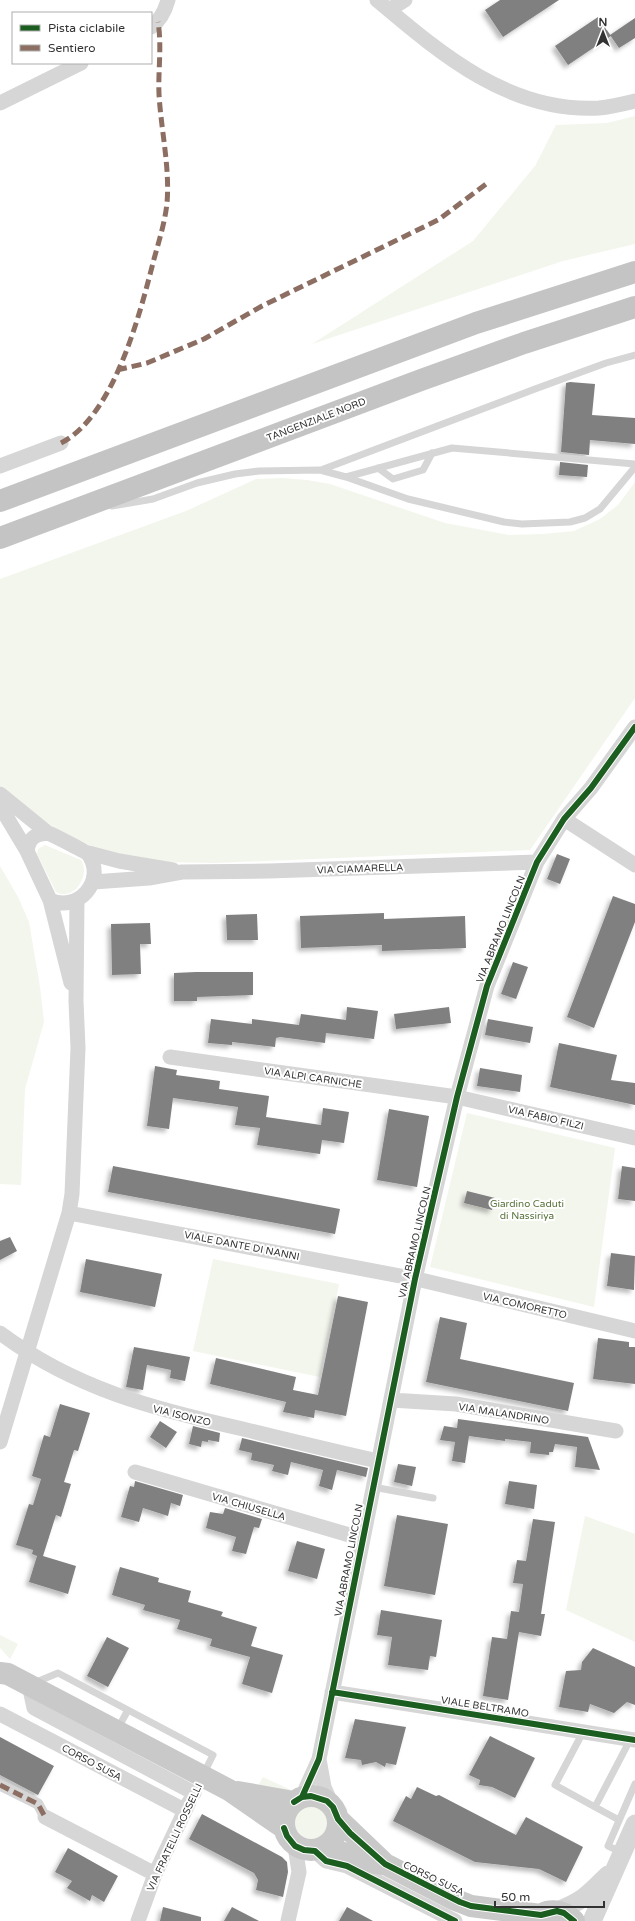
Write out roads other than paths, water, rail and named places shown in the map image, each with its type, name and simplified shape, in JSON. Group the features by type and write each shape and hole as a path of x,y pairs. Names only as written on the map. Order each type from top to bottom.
{"highway":[{"path":"0,501 476,323 635,272"},
{"name":"TANGENZIALE NORD","path":"0,538 524,342 635,307"}],"main road":[{"name":"CORSO SUSA","path":"3,1671 116,1731 198,1785 298,1799"},
{"name":"CORSO SUSA","path":"229,1790 306,1844 369,1862 385,1864"},
{"path":"311,1796 320,1797 327,1801 336,1813 336,1835 306,1844 286,1814 298,1799 311,1796"},
{"name":"CORSO SUSA","path":"336,1813 385,1864 453,1905 497,1921"},
{"name":"CORSO SUSA","path":"453,1905 552,1917"}],"street":[{"path":"152,26 158,22 165,10 168,0"},
{"path":"377,0 436,50 476,76 517,95 566,108 600,108 635,101"},
{"path":"389,10 405,0"},
{"path":"0,103 79,64"},
{"path":"0,466 60,443"},
{"name":"VIA ABRAMO LINCOLN","path":"298,1799 319,1759 415,1279 457,1097 487,986 538,862 564,819 591,788 635,727"},
{"path":"0,794 48,833 89,853 93,864 92,882 86,893 77,900 68,904 58,904 50,900"},
{"path":"0,806 27,851 50,900 76,1001"},
{"path":"564,819 635,865"},
{"path":"27,851 28,844 32,837 39,834 48,833"},
{"name":"VIA CIAMARELLA","path":"89,853 119,861 182,872"},
{"name":"VIA CIAMARELLA","path":"92,882 149,878 182,872 269,871 538,862"},
{"path":"0,1442 69,1213 72,1194 78,1096 76,1001 77,900"},
{"name":"VIA ALPI CARNICHE","path":"170,1057 457,1097"},
{"name":"VIA FABIO FILZI","path":"457,1097 635,1138"},
{"name":"VIALE DANTE DI NANNI","path":"69,1213 415,1279"},
{"name":"VIA COMORETTO","path":"415,1279 635,1331"},
{"name":"VIA ISONZO","path":"0,1334 27,1353 95,1388 133,1402 171,1413 378,1461"},
{"name":"VIA MALANDRINO","path":"391,1400 456,1404 616,1431"},
{"name":"VIA CHIUSELLA","path":"135,1472 363,1539"},
{"name":"CORSO SUSA","path":"29,1685 34,1708 198,1785"},
{"name":"VIALE BELTRAMO","path":"332,1692 632,1740"},
{"name":"CORSO SUSA","path":"0,1714 184,1810"},
{"name":"VIA ABRAMO LINCOLN","path":"319,1759 324,1787 336,1813"},
{"path":"0,1785 38,1804 45,1817 155,1874"},
{"name":"VIA FRATELLI ROSSELLI","path":"138,1921 155,1874 184,1810 198,1785"},
{"path":"592,1921 619,1860 627,1822"},
{"path":"288,1921 299,1872 307,1863 306,1844"},
{"name":"CORSO SUSA","path":"306,1844 326,1861 347,1866 453,1905 455,1921"},
{"path":"552,1917 583,1899 619,1860"}],"lane":[{"path":"320,470 606,363 635,355"},
{"path":"346,477 452,448 635,464"},
{"path":"378,468 393,479 423,470 432,454"},
{"path":"71,512 153,499 197,483 235,474 259,471 320,470 346,477 408,499 504,522 522,524 570,522 585,518 607,503 635,467"},
{"path":"373,1487 433,1498"},
{"path":"29,1685 58,1673 213,1754 198,1785"},
{"path":"116,1731 128,1710"},
{"path":"583,1732 555,1785 595,1807 627,1822 635,1784"},
{"path":"595,1807 632,1740"}],"park label":[{"name":"Giardino Caduti di Nassiriya","path":"527,1208"}]}
